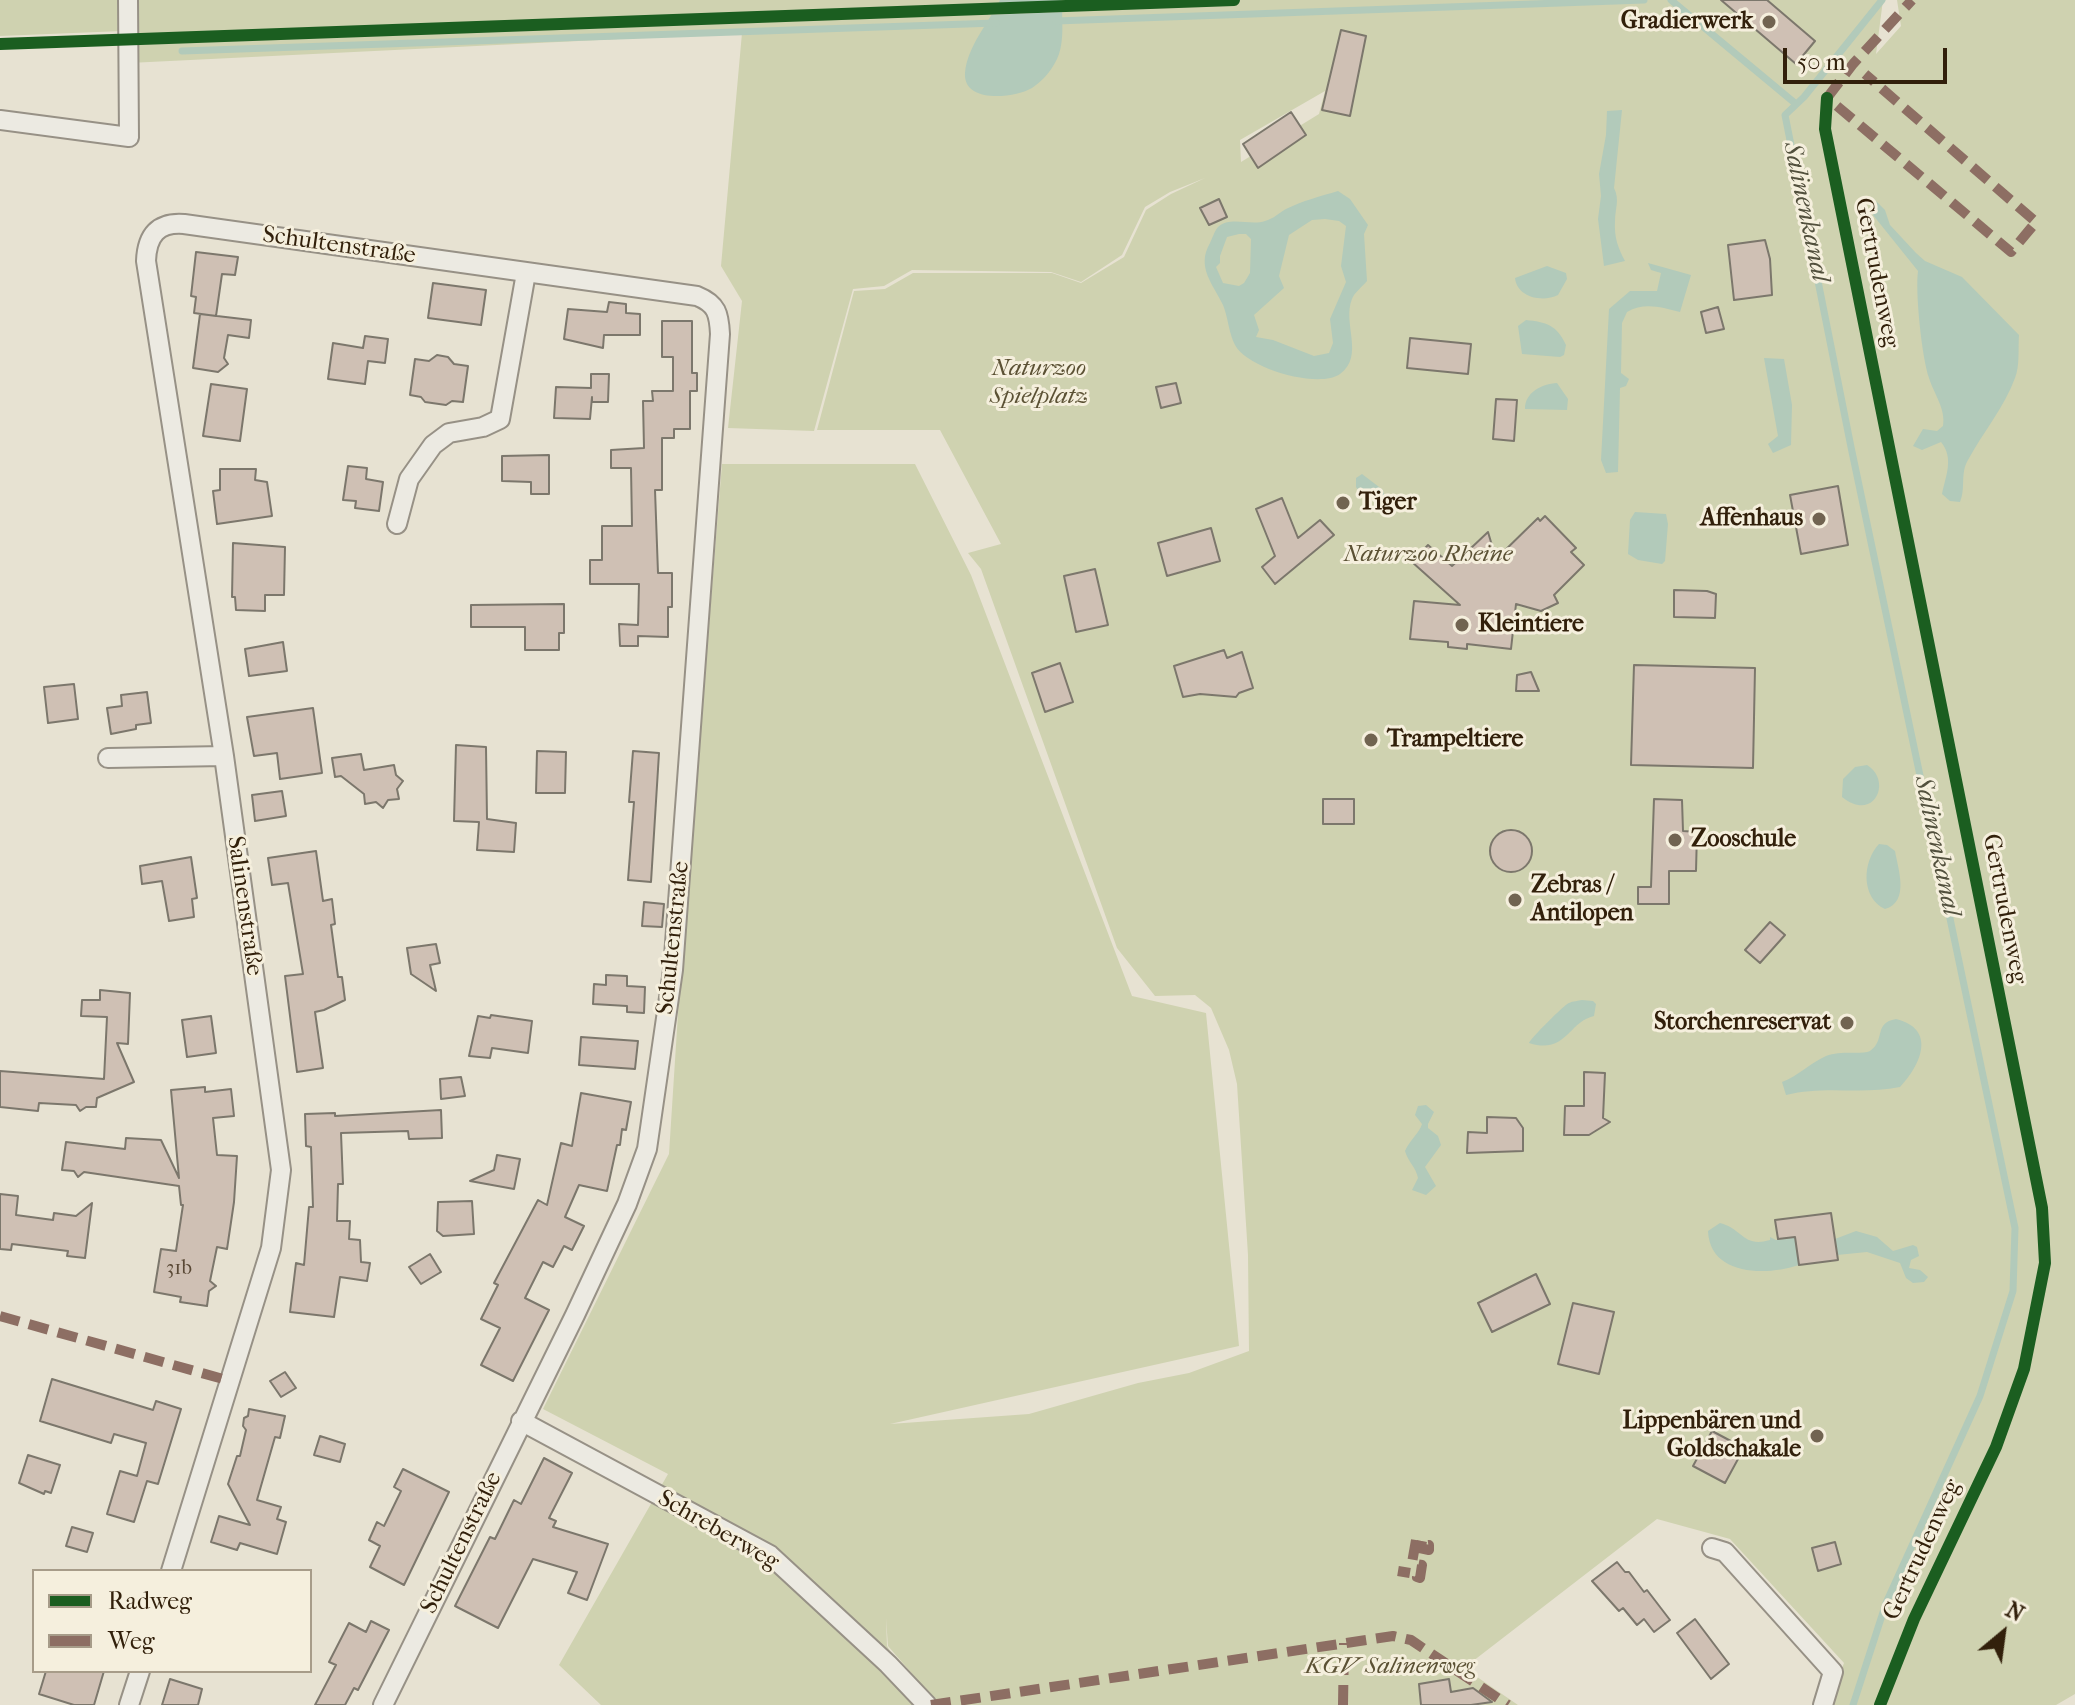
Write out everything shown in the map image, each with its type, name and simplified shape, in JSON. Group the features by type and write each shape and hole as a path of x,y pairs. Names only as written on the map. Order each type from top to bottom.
{"street":[{"path":"0,120 129,137 128,0"},
{"name":"Schultenstraße","path":"154,232 168,223 184,224 697,296 708,301 718,312 720,334 673,970 647,1149 627,1204 383,1705"},
{"name":"Salinenstraße","path":"154,232 146,261 224,756 281,1170 271,1248 172,1569"},
{"path":"397,524 409,479 433,445 449,433 483,427 500,419 526,273"},
{"path":"108,758 224,756"},
{"name":"Schreberweg","path":"521,1421 770,1555 888,1664 927,1705"},
{"path":"1712,1548 1725,1552 1833,1672 1823,1705"},
{"path":"129,1705 139,1673"}],"green space":[{"path":"0,0 121,0 122,31 0,36"},
{"path":"127,0 1883,0 1876,54 1901,26 1897,0 2075,0 2075,1694 2056,1705 1828,1705 1844,1663 1730,1539 1657,1519 1464,1668 1518,1705 939,1705 888,1646 886,1618 887,1646 923,1705 601,1705 559,1665 668,1474 543,1409 669,1154 722,464 915,464 971,575 1132,996 1206,1013 1239,1346 890,1424 1029,1414 1138,1383 1189,1373 1249,1351 1248,1255 1237,1084 1229,1050 1211,1008 1195,995 1155,996 1117,948 981,569 968,553 1001,544 940,430 817,430 854,291 885,289 913,273 1052,273 1081,283 1124,257 1146,210 1205,178 1170,192 1145,207 1122,255 1081,282 1051,272 912,270 884,286 853,289 814,431 728,428 742,301 721,266 742,33 129,63","holes":["1325,91 1319,114 1241,162 1240,140"]}],"shaded area":[{"path":"1000,0 1061,0 1062,36 1054,64 1036,85 1014,94 991,96 972,90 965,73 974,44"},
{"path":"1622,110 1614,188 1617,200 1616,237 1625,261 1604,266 1598,219 1601,196 1599,174 1607,111"},
{"path":"1338,191 1350,199 1368,225 1364,234 1367,281 1353,297 1350,308 1351,358 1340,374 1330,378 1301,378 1268,369 1242,354 1235,345 1223,305 1205,268 1206,252 1218,227 1223,224 1265,221 1292,206","holes":["1312,220 1339,221 1346,226 1341,266 1346,282 1330,319 1333,343 1329,353 1314,356 1273,340 1256,337 1259,330 1254,315 1284,288 1279,276 1289,235","1246,234 1251,239 1250,273 1239,286 1223,283 1216,267 1227,237"]},
{"path":"1874,199 1885,210 1890,225 1916,253 1925,261 1962,277 2019,335 2015,378 1966,465 1960,502 1950,501 1942,494 1948,460 1941,442 1922,450 1913,446 1923,429 1937,431 1943,426 1943,414 1924,356 1918,309 1918,271 1873,215"},
{"path":"1648,263 1691,275 1680,312 1640,307 1627,312 1622,323 1621,373 1629,379 1626,386 1620,388 1618,472 1606,473 1601,460 1609,309 1630,291 1657,291 1661,273 1651,270"},
{"path":"1547,266 1566,273 1567,279 1558,295 1538,298 1520,290 1515,278"},
{"path":"1526,320 1555,329 1566,345 1564,355 1522,354 1518,326"},
{"path":"1764,358 1784,359 1792,405 1791,445 1773,453 1768,444 1778,436"},
{"path":"1557,383 1568,399 1567,410 1525,409 1528,398 1535,390"},
{"path":"1362,474 1383,490 1389,513 1368,497 1364,499 1356,487 1356,478"},
{"path":"1635,512 1666,514 1668,524 1665,561 1662,564 1638,560 1628,554 1630,520"},
{"path":"1867,765 1879,780 1879,789 1871,803 1853,804 1842,797 1843,779 1855,767"},
{"path":"1879,844 1895,851 1900,875 1898,900 1885,909 1872,897 1867,879 1869,860"},
{"path":"1582,1000 1596,1004 1594,1016 1585,1019 1551,1045 1529,1043 1566,1005"},
{"path":"1896,1019 1909,1024 1921,1039 1919,1058 1900,1087 1786,1095 1782,1082 1826,1056 1870,1051 1878,1042 1884,1024"},
{"path":"1426,1105 1434,1112 1428,1128 1438,1136 1441,1145 1425,1167 1436,1186 1426,1195 1412,1190 1418,1178 1405,1151 1422,1124 1415,1115 1418,1106"},
{"path":"1720,1223 1754,1242 1770,1240 1770,1237 1776,1240 1795,1237 1799,1265 1756,1271 1729,1264 1718,1257 1711,1246 1708,1231"},
{"path":"1856,1231 1877,1237 1893,1251 1913,1245 1917,1247 1919,1256 1911,1260 1909,1268 1920,1270 1928,1277 1924,1282 1913,1283 1906,1278 1900,1263 1867,1252 1837,1255 1835,1239"}],"pier":[{"path":"1065,1 1066,12 988,15 994,3"}],"building":[{"name":"Gradierwerk","path":"1721,0 1767,0 1815,41 1796,64"},
{"path":"1341,30 1366,36 1350,116 1322,110"},
{"path":"1291,112 1306,135 1258,168 1243,144"},
{"path":"1219,199 1227,217 1209,225 1200,208"},
{"path":"1765,240 1770,259 1772,295 1734,300 1728,245"},
{"path":"196,252 238,257 235,275 222,274 216,316 194,313 196,297 191,296"},
{"path":"433,283 486,290 481,325 428,318"},
{"path":"609,302 626,304 626,313 640,314 640,335 604,335 603,348 564,339 568,309 607,312"},
{"path":"1718,307 1724,329 1706,333 1701,312"},
{"path":"200,314 251,320 249,338 228,335 224,358 228,364 218,372 193,368"},
{"path":"662,321 692,321 692,373 697,373 697,391 690,391 690,429 674,429 674,438 662,438 662,490 655,490 658,573 672,573 672,607 668,607 668,637 638,636 638,646 620,646 619,624 638,625 639,584 590,584 590,560 602,560 602,526 632,526 631,468 611,468 611,450 644,448 643,401 653,401 652,391 673,391 673,357 662,357"},
{"path":"365,336 388,339 385,363 368,361 365,384 328,379 333,343 363,348"},
{"path":"1410,338 1471,344 1468,374 1407,368"},
{"path":"437,355 448,357 454,364 468,366 463,402 452,401 446,405 425,402 421,397 410,395 415,359 429,361"},
{"path":"591,374 609,374 608,402 592,402 592,397 590,419 554,418 556,387 591,388"},
{"path":"1176,383 1181,403 1161,408 1156,387"},
{"path":"211,384 247,389 240,441 203,436"},
{"path":"1496,399 1517,400 1514,441 1493,439"},
{"path":"549,455 549,494 531,494 531,482 502,481 502,456"},
{"path":"348,466 367,468 366,479 383,482 379,511 355,508 356,501 343,500"},
{"path":"220,469 256,469 255,480 267,482 272,516 217,524 213,491 220,490"},
{"name":"Affenhaus","path":"1838,486 1848,545 1801,554 1790,495"},
{"path":"1282,498 1298,538 1320,520 1334,535 1275,584 1262,567 1275,556 1256,509"},
{"path":"1545,516 1576,548 1571,552 1584,565 1554,595 1558,603 1541,611 1516,604 1511,649 1467,644 1467,649 1448,647 1448,642 1410,639 1414,601 1460,605 1412,562 1428,545 1452,566 1488,532 1496,559 1538,518 1540,521"},
{"path":"1211,528 1220,561 1167,576 1158,543"},
{"path":"233,543 285,547 284,595 265,595 265,611 236,610 235,597 232,597"},
{"path":"1095,569 1108,625 1076,632 1064,576"},
{"path":"1674,590 1716,594 1715,618 1674,617"},
{"path":"564,604 564,633 559,633 559,650 525,650 525,627 471,627 471,605"},
{"path":"283,642 287,671 249,676 245,649"},
{"path":"1224,650 1227,658 1242,652 1253,688 1236,697 1200,694 1183,697 1174,666"},
{"path":"1060,663 1073,702 1045,712 1032,673"},
{"path":"1634,665 1755,668 1753,768 1631,765"},
{"path":"1531,672 1539,691 1516,691 1517,675"},
{"path":"74,684 78,719 48,723 44,687"},
{"path":"147,692 151,723 111,734 107,708 122,706 121,695"},
{"path":"313,708 322,773 280,779 277,753 254,756 247,717"},
{"path":"456,745 486,747 487,819 516,823 514,852 477,850 479,822 454,821"},
{"path":"537,751 566,752 565,793 536,793"},
{"path":"633,751 659,753 651,882 628,880 634,802 629,802"},
{"path":"361,754 364,770 394,765 396,775 403,781 397,789 399,799 388,800 383,808 376,802 365,804 364,794 341,776 335,777 332,758"},
{"path":"282,791 286,816 255,821 252,795"},
{"path":"1323,799 1354,799 1354,824 1323,824"},
{"name":"Zooschule","path":"1654,799 1682,800 1683,831 1697,832 1696,871 1669,871 1669,904 1638,904 1638,887 1651,887"},
{"path":"1511,830 1526,836 1532,851 1526,866 1511,872 1496,866 1490,851 1496,836"},
{"path":"316,851 323,901 332,899 335,924 331,925 338,977 342,977 345,1000 315,1012 323,1068 297,1072 285,976 303,974 288,883 272,885 268,858"},
{"path":"191,857 197,898 192,899 194,917 169,921 162,881 142,884 140,866"},
{"path":"644,902 664,904 662,927 642,926"},
{"path":"1770,922 1785,935 1760,963 1745,950"},
{"path":"436,944 440,963 430,965 436,991 411,974 407,948"},
{"path":"606,975 627,976 627,986 645,987 644,1013 627,1012 627,1006 593,1004 594,984 606,985"},
{"path":"100,990 130,993 128,1044 117,1043 134,1082 97,1098 96,1107 86,1107 80,1111 76,1105 39,1103 38,1111 0,1107 0,1071 104,1079 107,1017 81,1016 82,1000 100,1000"},
{"path":"491,1015 532,1021 528,1053 492,1048 490,1058 469,1056 478,1016 490,1018"},
{"path":"211,1016 216,1053 187,1057 182,1020"},
{"path":"581,1037 638,1041 635,1069 579,1065"},
{"path":"1584,1072 1605,1073 1603,1118 1610,1122 1589,1135 1564,1135 1565,1106 1584,1106"},
{"path":"461,1077 465,1096 441,1099 440,1079"},
{"path":"205,1087 205,1092 231,1089 234,1116 213,1118 217,1155 237,1156 227,1249 217,1247 210,1281 216,1286 209,1291 207,1306 180,1302 181,1297 154,1292 161,1249 176,1251 183,1205 179,1186 84,1172 78,1177 74,1171 62,1170 66,1142 125,1149 126,1138 161,1140 179,1178 171,1090"},
{"path":"581,1093 631,1102 626,1130 622,1129 620,1145 617,1145 607,1191 579,1185 565,1217 584,1226 572,1250 564,1246 553,1267 543,1262 525,1298 549,1310 513,1381 481,1365 500,1328 481,1319 498,1285 494,1283 538,1200 547,1205 561,1143 572,1146"},
{"path":"441,1110 442,1138 409,1139 408,1131 341,1133 343,1184 338,1184 337,1221 350,1221 349,1239 360,1240 361,1262 370,1263 367,1281 340,1277 334,1317 290,1312 296,1263 304,1265 309,1207 313,1207 311,1147 306,1146 305,1114 335,1113 335,1116"},
{"path":"1487,1117 1516,1118 1523,1128 1523,1151 1467,1153 1468,1132 1487,1133"},
{"path":"497,1155 520,1159 514,1189 470,1181 494,1170"},
{"path":"0,1194 18,1196 16,1215 53,1220 54,1213 76,1216 92,1203 85,1258 67,1256 68,1251 12,1244 11,1250 0,1249"},
{"path":"472,1201 474,1234 443,1236 437,1231 438,1202"},
{"path":"1831,1213 1838,1260 1799,1265 1795,1237 1778,1239 1775,1220"},
{"path":"430,1254 441,1272 421,1284 409,1267"},
{"path":"1536,1274 1550,1304 1492,1332 1478,1303"},
{"path":"1573,1303 1614,1312 1599,1374 1558,1364"},
{"path":"285,1372 296,1388 281,1397 270,1381"},
{"path":"52,1379 153,1410 156,1401 181,1409 158,1484 147,1481 134,1522 107,1514 120,1471 137,1476 146,1443 114,1434 111,1443 40,1421"},
{"path":"249,1409 285,1416 280,1438 275,1437 257,1500 281,1507 277,1519 286,1522 277,1554 240,1543 237,1550 211,1542 219,1516 250,1525 228,1484 237,1456 240,1456 246,1430 244,1418 248,1416"},
{"path":"1712,1431 1744,1448 1725,1483 1693,1466"},
{"path":"320,1436 345,1444 340,1462 314,1455"},
{"path":"28,1455 60,1465 51,1493 45,1491 44,1494 19,1483"},
{"path":"544,1458 572,1473 549,1518 556,1521 553,1527 608,1544 587,1600 568,1593 577,1572 533,1559 498,1628 455,1606 490,1537 495,1539 514,1500 521,1504"},
{"path":"403,1469 449,1492 404,1585 370,1567 380,1546 369,1540 377,1522 384,1526 401,1491 394,1487"},
{"path":"72,1527 93,1533 87,1552 66,1546"},
{"path":"1835,1542 1841,1564 1818,1571 1812,1548"},
{"path":"1617,1562 1644,1592 1647,1590 1670,1620 1654,1632 1644,1619 1637,1625 1623,1608 1619,1611 1592,1581"},
{"path":"1695,1619 1729,1664 1711,1679 1677,1633"},
{"path":"371,1621 389,1630 358,1690 354,1688 345,1705 315,1705 336,1665 329,1662 349,1623 366,1632"},
{"path":"45,1673 103,1673 94,1705 74,1705 39,1694"},
{"path":"170,1679 202,1689 198,1705 162,1705"},
{"path":"1449,1679 1451,1692 1473,1688 1492,1702 1421,1705 1419,1684"}],"waterway":[{"path":"1056,21 1644,0"},
{"path":"1671,0 1796,104"},
{"name":"Salinenkanal","path":"1853,1705 1886,1603 1980,1396 2013,1291 2015,1228 1851,447 1785,115 1804,97 1882,0"},
{"path":"182,51 996,23"}],"marked path":[{"path":"1827,98 1853,64 1912,0"},
{"path":"1837,106 2011,252 2036,222 1865,74"},
{"path":"0,1316 230,1381"},
{"path":"1416,1540 1412,1563 1422,1565 1420,1578 1417,1577 1419,1567"},
{"path":"1415,1547 1429,1550 1429,1545 1421,1546 1422,1541"},
{"path":"1398,1571 1410,1573"},
{"path":"931,1705 1393,1636 1411,1640 1508,1705"},
{"path":"1343,1705 1344,1643"}],"cycle path":[{"path":"0,44 1234,0"},
{"name":"Gertrudenweg","path":"1827,98 1825,129 2042,1208 2045,1263 2024,1369 1996,1447 1914,1619 1880,1705"}],"place":[{"name":"Gradierwerk","path":"1769,22"},
{"name":"Tiger","path":"1343,503"},
{"name":"Affenhaus","path":"1819,519"},
{"name":"Kleintiere","path":"1462,625"},
{"name":"Trampeltiere","path":"1371,740"},
{"name":"Zooschule","path":"1675,840"},
{"name":"Zebras / Antilopen","path":"1515,900"},
{"name":"Storchenreservat","path":"1847,1023"},
{"name":"Lippenbären und Goldschakale","path":"1817,1436"}],"park label":[{"name":"Naturzoo Spielplatz","path":"1039,383"},
{"name":"Naturzoo Rheine","path":"1428,555"},
{"name":"KGV Salinenweg","path":"1390,1667"}]}
